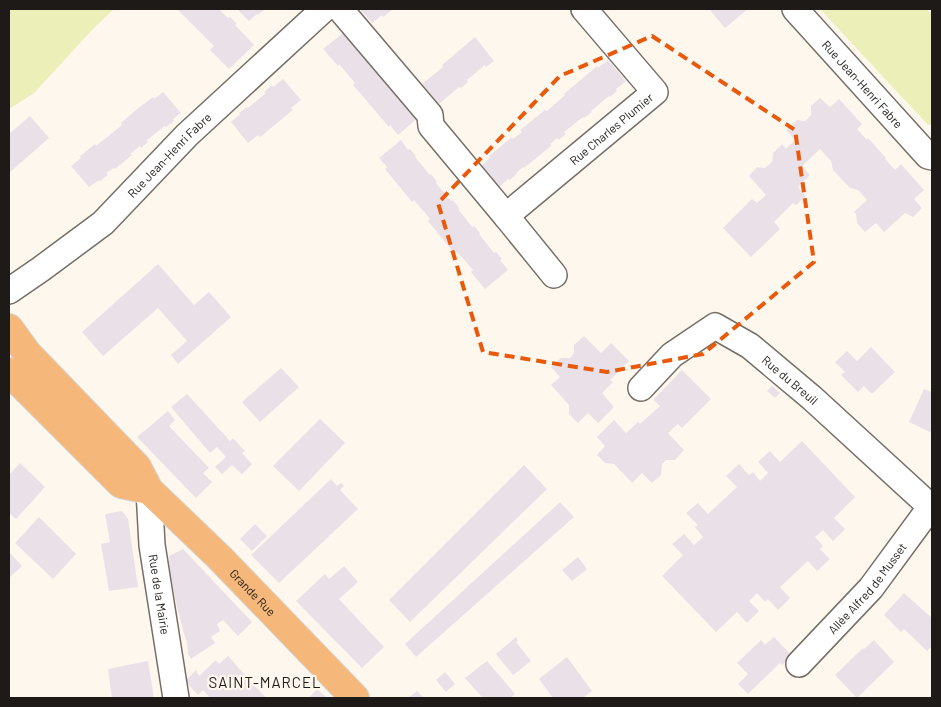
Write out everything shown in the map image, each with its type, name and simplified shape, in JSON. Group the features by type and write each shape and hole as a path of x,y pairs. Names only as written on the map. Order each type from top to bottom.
{"main road":[{"name":"Grande Rue","path":"9,328 27,353 137,467 150,490 214,552 355,698"},
{"path":"9,372 121,484 150,490"}],"street":[{"name":"Rue Jean-Henri Fabre","path":"9,291 103,222 187,135 324,9"},
{"path":"340,9 430,115 431,126 554,275"},
{"name":"Rue Charles Plumier","path":"506,216 655,92 584,9"},
{"name":"Rue Jean-Henri Fabre","path":"795,9 928,156 932,157"},
{"name":"Rue du Breuil","path":"641,388 672,355 715,326 750,346 812,398 932,507"},
{"name":"Rue de la Mairie","path":"150,490 152,545 176,698"},
{"name":"Allée Alfred de Musset","path":"799,664 871,588 932,507"}],"highlighted area":[{"path":"652,36 795,130 814,262 703,354 607,372 483,352 438,203 560,76"}],"green space":[{"path":"9,9 114,9 34,93 9,109"},
{"path":"820,9 927,9 932,15 932,124 928,125"}],"building":[{"path":"177,9 219,9 237,24 235,25 254,45 229,69 210,50 214,46"},
{"path":"237,9 265,9 249,21"},
{"path":"360,9 393,9 372,23"},
{"path":"709,9 748,9 725,28"},
{"path":"347,30 419,117 398,135 353,85 355,83 339,64 338,66 323,49"},
{"path":"475,37 494,61 486,67 485,65 467,80 468,82 461,88 459,87 439,104 422,84"},
{"path":"608,60 626,81 592,112 564,132 566,134 558,140 557,138 550,144 551,146 499,187 481,166 490,158 489,156 512,137 513,139 522,132 520,130 545,110 547,111 597,66 598,68"},
{"path":"283,79 301,100 291,108 293,110 260,137 258,135 248,143 231,122 239,113 266,93 264,92 272,85 273,87"},
{"path":"163,92 181,113 173,119 174,121 147,140 148,142 141,148 140,146 130,154 132,155 115,169 106,173 108,175 89,187 71,166 81,158 80,156 122,125 121,123 137,109"},
{"path":"820,98 830,107 839,99 862,124 857,129 867,140 868,138 895,170 901,164 924,190 914,199 922,208 913,217 905,213 884,232 876,223 865,232 857,223 854,212 867,200 858,190 850,188 833,170 831,161 820,149 802,166 810,175 798,187 806,196 796,205 793,203 774,222 780,229 751,257 723,228 752,199 757,203 766,195 749,176 757,167 765,168 772,162 773,153 782,144 786,149 795,140 786,130 797,120 805,121 811,115 811,106"},
{"path":"30,116 49,138 9,173 9,134"},
{"path":"401,140 431,174 451,201 453,200 458,209 472,227 474,226 480,233 494,253 496,252 502,259 500,260 508,270 485,289 471,272 473,270 457,252 455,254 428,221 430,219 414,200 412,202 385,169 387,167 379,158"},
{"path":"158,264 194,305 209,292 231,317 178,364 171,355 187,341 158,308 103,356 82,332"},
{"path":"584,336 601,353 611,343 629,361 610,380 613,382 602,393 614,407 598,423 588,413 578,423 569,414 569,405 551,385 560,377 551,367 561,358 570,358 574,353 574,345"},
{"path":"871,347 895,372 872,394 864,386 858,392 841,375 845,372 835,362 847,351 857,361"},
{"path":"281,368 299,387 260,422 242,402"},
{"path":"682,370 711,399 682,428 678,424 668,433 684,450 675,460 666,460 662,464 661,475 652,483 642,473 632,483 614,464 605,463 597,455 605,446 597,437 614,420 626,433 638,422 640,424 660,406 653,400"},
{"path":"772,386 780,393 775,398 767,391"},
{"path":"924,389 932,392 932,433 909,422"},
{"path":"187,394 230,441 233,438 245,451 242,453 252,464 242,474 232,465 222,474 215,467 226,457 217,447 210,453 171,407"},
{"path":"168,411 175,420 169,426 209,468 203,473 212,482 196,498 137,437"},
{"path":"320,419 345,443 299,491 273,466"},
{"path":"802,441 855,497 834,518 845,529 833,541 823,530 815,537 823,546 820,549 830,559 817,571 808,561 780,587 790,598 778,610 768,599 765,602 757,593 749,601 759,611 747,623 737,612 716,632 662,576 683,555 672,544 684,534 694,545 703,537 695,527 698,525 686,513 698,503 708,514 737,487 726,476 739,464 749,475 753,472 760,481 768,473 758,462 770,451 780,462"},
{"path":"20,463 45,487 16,519 9,513 9,475"},
{"path":"524,465 547,489 410,622 389,600"},
{"path":"331,479 337,486 341,483 344,486 340,490 358,509 279,583 251,555"},
{"path":"560,502 574,517 416,657 405,644"},
{"path":"122,511 128,519 138,587 109,591 101,544 110,542 105,514"},
{"path":"39,517 76,554 53,579 15,543"},
{"path":"255,524 267,536 252,551 240,539"},
{"path":"183,549 252,622 238,636 223,620 217,624 220,631 211,637 215,643 191,659 188,654 187,642 170,573 169,556"},
{"path":"9,552 22,566 9,578"},
{"path":"578,557 587,569 572,581 562,570"},
{"path":"344,566 358,582 339,599 384,647 362,668 296,601 325,574 329,579"},
{"path":"904,593 932,618 932,646 927,651 904,629 901,632 884,615"},
{"path":"516,637 518,641 516,642 531,661 513,675 496,654"},
{"path":"774,637 792,656 782,665 780,663 748,694 738,684 748,674 737,663 761,640 765,645"},
{"path":"874,640 894,662 857,698 835,675"},
{"path":"228,656 266,698 210,698 203,690 198,695 185,681 196,670 199,676 216,660 219,664"},
{"path":"567,657 592,691 583,698 553,698 539,679"},
{"path":"148,661 154,698 112,698 108,669"},
{"path":"487,661 515,694 510,698 483,698 465,678"},
{"path":"445,672 455,684 446,692 436,680"},
{"path":"317,689 327,698 308,698"},
{"path":"417,691 424,698 408,698"}],"district":[{"name":"SAINT-MARCEL","path":"265,682"}]}
